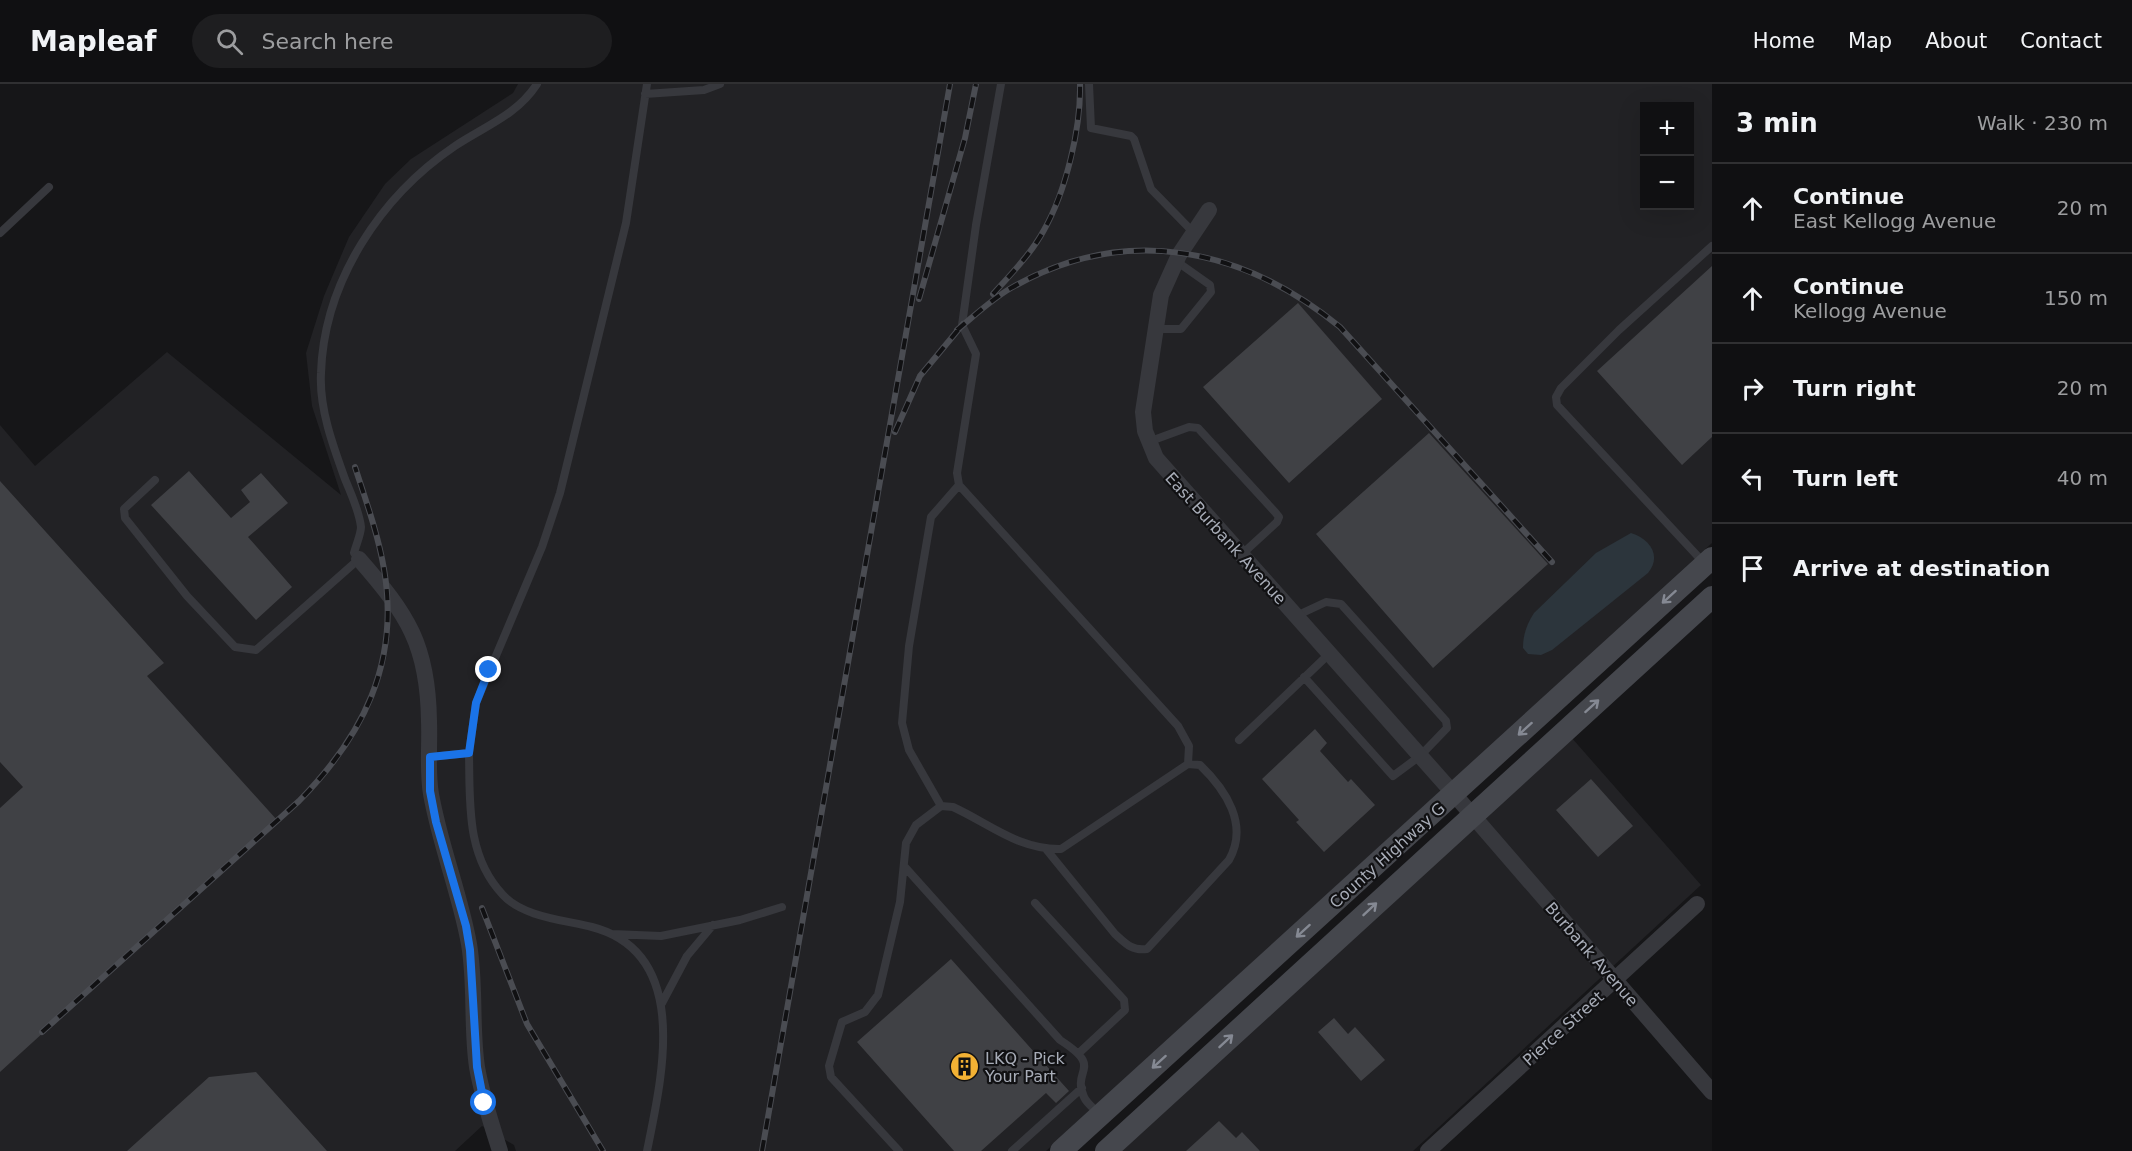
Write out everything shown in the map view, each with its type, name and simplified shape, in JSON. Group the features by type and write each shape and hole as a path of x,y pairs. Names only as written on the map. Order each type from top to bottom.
{"main road":[{"name":"County Highway G","path":"1061,1151 1708,561"},
{"name":"County Highway G","path":"1114,1144 1712,597"},
{"path":"1101,1115 1114,1144"}],"street":[{"name":"East Burbank Avenue","path":"1209,210 1176,261 1161,295 1144,396 1143,412 1149,442 1167,472 1472,815"},
{"path":"359,559 399,607 416,638 429,694 430,791 436,822 466,926 470,950 477,1067 484,1103 500,1151"},
{"name":"Burbank Avenue","path":"1472,815 1712,1092"},
{"name":"Pierce Street","path":"1428,1151 1697,904"}],"lane":[{"path":"155,480 124,509 125,518 187,596 235,647 256,650 359,559 354,553 361,528 326,419 321,374 324,340 340,285 369,231 406,184 427,165 509,115 528,98 537,84"},
{"path":"647,84 626,223 566,471 542,547 476,703 469,753 474,840 482,864 493,883 505,897 520,907 611,934 630,945 645,962 662,1003 664,1043 647,1151"},
{"path":"645,94 704,90 720,84"},
{"path":"1001,84 976,225 962,325 976,354 957,473 959,485 1178,726 1189,746 1188,764"},
{"path":"1089,84 1091,128 1131,136 1151,189 1194,233"},
{"path":"0,233 49,187"},
{"path":"1708,561 1557,405 1556,397 1561,388 1619,330 1712,246"},
{"path":"1155,329 1181,329 1211,292 1210,285 1176,261"},
{"path":"1149,442 1189,427 1198,429 1275,512 1279,518 1277,522 1241,555"},
{"path":"941,806 909,750 902,723 909,646 931,517 959,485"},
{"path":"1295,616 1326,602 1334,602 1347,609 1446,721 1445,732 1393,777 1304,677"},
{"path":"1239,740 1329,654"},
{"path":"430,757 469,753"},
{"path":"899,1151 833,1082 829,1066 842,1022 865,1012 878,995 900,902 906,843 916,825 941,806 953,807 1021,844 1046,849 1061,849 1188,764 1200,765 1215,780 1234,810 1235,849 1229,860 1147,949 1137,950 1122,940 1046,849"},
{"path":"904,866 1060,1040 1079,1053 1085,1069 1082,1088 1084,1098 1101,1115"},
{"path":"1035,903 1124,1000 1125,1011 1079,1053"},
{"path":"611,934 661,936 782,908"},
{"path":"662,1003 687,956 713,925"},
{"path":"1012,1151 1082,1088"}],"shaded area":[{"path":"518,84 1712,84 1712,543 1046,1151 516,1151 514,1145 482,1126 455,1151 0,1151 0,425 35,466 167,352 341,495 312,406 306,353 324,296 349,237 385,184 411,159 513,93"},
{"path":"1631,533 1644,539 1652,549 1654,560 1648,573 1552,650 1541,655 1528,654 1523,648 1524,638 1527,625 1534,613 1596,553"},
{"path":"1571,737 1701,885 1413,1151 1117,1151"}],"building":[{"path":"1712,266 1712,437 1682,465 1597,371"},
{"path":"1298,303 1382,399 1289,483 1203,387"},
{"path":"1429,433 1548,564 1433,668 1316,534"},
{"path":"189,471 231,518 250,502 241,490 261,473 288,503 248,537 292,587 256,620 151,505"},
{"path":"0,481 164,663 147,676 277,820 0,1072 0,808 23,787 0,762"},
{"path":"1315,729 1327,743 1320,751 1348,782 1351,779 1375,805 1324,852 1296,822 1299,820 1262,779"},
{"path":"1591,779 1633,826 1598,857 1556,810"},
{"name":"LKQ - Pick Your Part","path":"951,959 1069,1091 1056,1103 1046,1093 981,1151 954,1151 857,1042"},
{"path":"1334,1018 1348,1034 1355,1027 1385,1060 1361,1081 1318,1032"},
{"path":"256,1072 327,1151 127,1151 209,1077"},
{"path":"1219,1121 1236,1138 1242,1132 1260,1151 1186,1151"}],"railway":[{"path":"762,1151 950,84"},
{"path":"919,299 965,138 976,84"},
{"path":"993,294 1033,247 1052,214 1071,159 1078,120 1080,84"},
{"path":"957,330 990,302 1011,288 1054,268 1097,255 1139,251 1182,253 1223,262 1263,278 1302,300 1340,327 1552,562"},
{"path":"895,432 920,376 963,324"},
{"path":"42,1032 299,801 342,751 358,724 372,696 381,667 388,603 378,543 355,467"},
{"path":"482,908 527,1024 603,1151"}],"place":[{"name":"LKQ - Pick Your Part","path":"964,1067"}],"route":[{"path":"484,1103 477,1067 470,950 466,926 442,850 436,822 430,791 430,757 469,753 476,703 489,670"}]}
